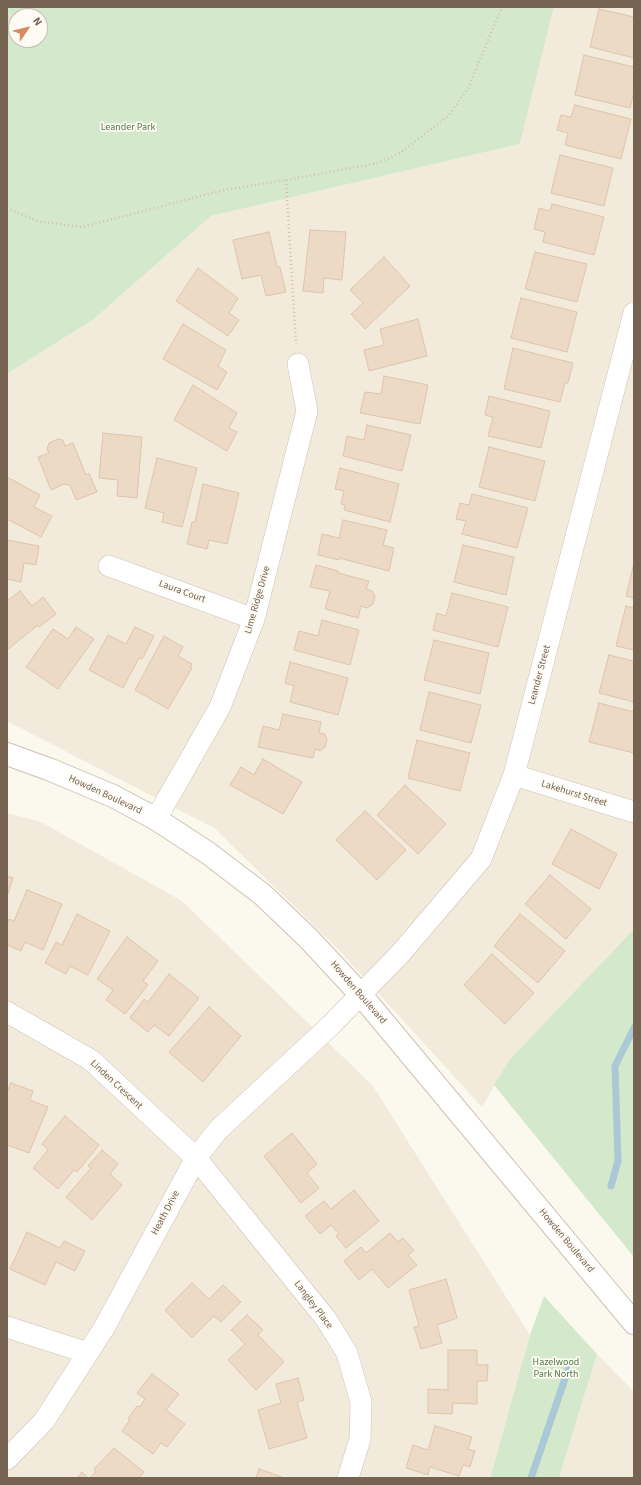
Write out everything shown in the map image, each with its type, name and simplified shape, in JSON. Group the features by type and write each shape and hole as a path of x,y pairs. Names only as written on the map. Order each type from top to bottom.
{"street":[{"name":"Leander Street","path":"361,995 400,954 481,859 514,775 634,313"},
{"name":"Lime Ridge Drive","path":"156,819 220,707 254,619 307,411 298,364"},
{"name":"Laura Court","path":"109,566 254,619"},
{"name":"Howden Boulevard","path":"7,754 51,770 113,796 156,819 208,853 263,895 309,939 361,995 634,1323"},
{"name":"Lakehurst Street","path":"514,775 634,812"},
{"name":"Heath Drive","path":"7,1459 44,1421 104,1328 196,1158 218,1130 330,1026 361,995"},
{"name":"Linden Crescent","path":"7,1012 91,1060 196,1158"},
{"name":"Langley Place","path":"196,1158 326,1319 347,1353 361,1402 360,1439 348,1478"},
{"path":"7,1327 88,1353"}],"path":[{"path":"7,208 37,221 82,227 224,190 378,163 400,154 448,116 468,88 502,7"},
{"path":"286,180 294,326 298,364"}],"shaded area":[{"path":"554,7 634,7 634,929 510,1059 482,1107 337,948 214,828 7,721 7,374 94,319 211,216 520,144"},
{"path":"7,813 41,822 182,901 373,1086 530,1335 490,1478 7,1478"},
{"path":"597,1354 634,1392 634,1478 559,1478"}],"green space":[{"name":"Leander Park","path":"7,7 554,7 520,144 211,216 94,319 7,374"},
{"path":"634,929 634,1257 494,1085 510,1059"},
{"name":"Hazelwood Park North","path":"544,1296 597,1354 559,1478 490,1478 530,1335"}],"building":[{"path":"599,9 634,17 634,58 590,47"},
{"path":"584,55 634,67 634,92 630,108 575,95"},
{"path":"575,105 631,119 621,159 565,145 568,133 557,130 561,115 571,117"},
{"path":"560,155 613,168 604,206 551,193"},
{"path":"552,204 604,217 594,255 543,242 545,232 534,229 539,208 550,211"},
{"path":"310,230 346,232 342,280 324,278 323,293 303,291"},
{"path":"269,232 277,267 280,267 286,292 266,296 261,275 242,279 233,240"},
{"path":"535,252 587,264 577,302 525,289"},
{"path":"384,257 410,286 365,329 351,314 363,303 350,290"},
{"path":"198,268 238,298 229,313 239,320 228,336 176,301"},
{"path":"521,298 577,312 567,352 511,338"},
{"path":"418,319 427,356 369,371 364,350 384,345 380,329"},
{"path":"183,324 226,350 218,366 227,372 217,390 163,359"},
{"path":"513,348 573,363 568,383 565,383 560,402 504,389"},
{"path":"384,376 428,385 420,424 360,413 365,392 381,394"},
{"path":"193,385 237,413 229,428 237,432 227,451 174,420"},
{"path":"489,396 550,411 541,448 488,436 493,417 485,415"},
{"path":"367,425 411,435 402,471 343,456 347,436 364,440"},
{"path":"103,433 142,437 137,498 117,496 118,480 99,478"},
{"path":"58,439 63,440 65,446 73,443 86,475 89,473 97,492 76,500 70,485 64,484 51,490 38,457 49,453 47,449 49,443"},
{"path":"489,447 545,461 535,501 479,487"},
{"path":"157,458 197,468 182,527 162,522 164,513 145,508"},
{"path":"340,468 399,484 390,522 344,510 345,505 341,504 344,491 335,489"},
{"path":"7,477 40,495 34,507 52,516 41,537 7,519"},
{"path":"203,484 239,493 227,544 209,540 207,549 187,544 192,522 195,522"},
{"path":"472,494 528,508 517,548 462,534 466,521 456,519 460,503 469,505"},
{"path":"343,520 387,530 383,545 394,548 389,571 339,558 339,560 318,555 322,534 339,538"},
{"path":"7,540 39,546 36,565 24,563 21,582 7,579"},
{"path":"463,545 514,557 506,595 454,582"},
{"path":"634,563 634,598 626,596"},
{"path":"316,565 338,571 338,573 369,581 366,589 372,591 375,596 373,604 367,608 361,606 358,618 325,609 330,591 310,587"},
{"path":"20,591 32,606 43,597 56,614 39,627 38,625 7,650 7,601"},
{"path":"452,593 508,607 498,647 433,630 437,613 446,616"},
{"path":"626,606 634,608 634,650 616,646"},
{"path":"322,620 359,630 350,665 294,650 299,631 318,636"},
{"path":"76,627 94,639 58,689 26,667 53,629 68,639"},
{"path":"135,627 154,636 142,659 139,658 123,688 89,670 108,635 126,644"},
{"path":"164,636 183,647 178,656 192,664 190,667 192,668 168,709 135,690"},
{"path":"434,640 489,653 480,694 424,680"},
{"path":"609,655 634,661 634,702 599,693"},
{"path":"290,662 348,678 338,715 290,702 294,686 285,683"},
{"path":"429,692 481,705 471,743 420,730"},
{"path":"599,703 634,712 634,753 589,742"},
{"path":"283,714 321,722 319,733 325,734 327,740 325,747 320,751 315,749 313,758 258,747 263,726 279,730"},
{"path":"417,740 470,753 460,791 408,778"},
{"path":"263,759 302,782 283,814 230,785 241,767 254,775"},
{"path":"405,785 446,824 418,854 377,815"},
{"path":"365,811 406,850 377,880 336,840"},
{"path":"571,829 617,854 599,889 552,864"},
{"path":"550,875 591,909 566,939 525,904"},
{"path":"7,876 13,878 7,897"},
{"path":"27,890 62,904 43,950 25,942 21,951 7,945 7,925 9,919 14,921"},
{"path":"77,914 110,931 88,975 70,966 66,974 45,963 56,942 62,945"},
{"path":"520,914 565,951 538,983 494,946"},
{"path":"127,937 158,961 143,981 148,985 125,1014 106,1000 113,990 97,979"},
{"path":"492,954 534,993 505,1024 464,985"},
{"path":"169,974 199,998 169,1036 154,1025 148,1032 130,1018 144,999 148,1002"},
{"path":"209,1007 241,1036 203,1082 169,1052"},
{"path":"11,1083 33,1091 30,1100 48,1107 29,1153 7,1145 7,1092"},
{"path":"65,1116 99,1145 77,1172 74,1170 58,1189 33,1168 48,1150 42,1144"},
{"path":"292,1133 317,1164 307,1173 319,1188 301,1203 264,1156"},
{"path":"102,1150 118,1164 110,1174 122,1185 92,1220 66,1197 91,1168 88,1166"},
{"path":"354,1190 379,1221 346,1248 336,1236 339,1234 331,1225 320,1234 305,1216 324,1201 331,1209"},
{"path":"27,1232 60,1248 64,1241 85,1251 75,1271 56,1262 45,1285 10,1269"},
{"path":"390,1233 398,1242 403,1238 414,1250 408,1255 417,1265 388,1288 372,1269 359,1280 344,1261 361,1247 366,1253"},
{"path":"446,1279 457,1318 437,1325 442,1343 421,1349 414,1327 419,1326 409,1290"},
{"path":"192,1283 209,1299 223,1285 241,1302 221,1322 214,1316 192,1338 165,1310"},
{"path":"247,1315 263,1330 258,1335 284,1362 256,1390 228,1360 245,1344 231,1330"},
{"path":"448,1350 477,1350 477,1365 488,1365 487,1381 477,1381 477,1404 453,1403 452,1414 428,1413 428,1389 448,1390"},
{"path":"152,1374 179,1394 166,1410 185,1424 167,1447 161,1443 153,1454 122,1431 130,1420 128,1419 137,1406 140,1407 145,1399 137,1393"},
{"path":"298,1378 304,1400 297,1402 307,1438 269,1449 258,1410 281,1403 276,1384"},
{"path":"435,1426 472,1437 468,1449 475,1451 470,1467 463,1465 459,1476 430,1467 428,1475 406,1468 413,1445 428,1450"},
{"path":"114,1448 144,1472 139,1478 90,1478 96,1471 94,1469"},
{"path":"259,1469 282,1477 282,1478 256,1478"},
{"path":"82,1472 88,1478 77,1478"}],"waterway":[{"path":"611,1186 618,1161 615,1066 634,1028"},
{"path":"531,1478 568,1370"}]}
